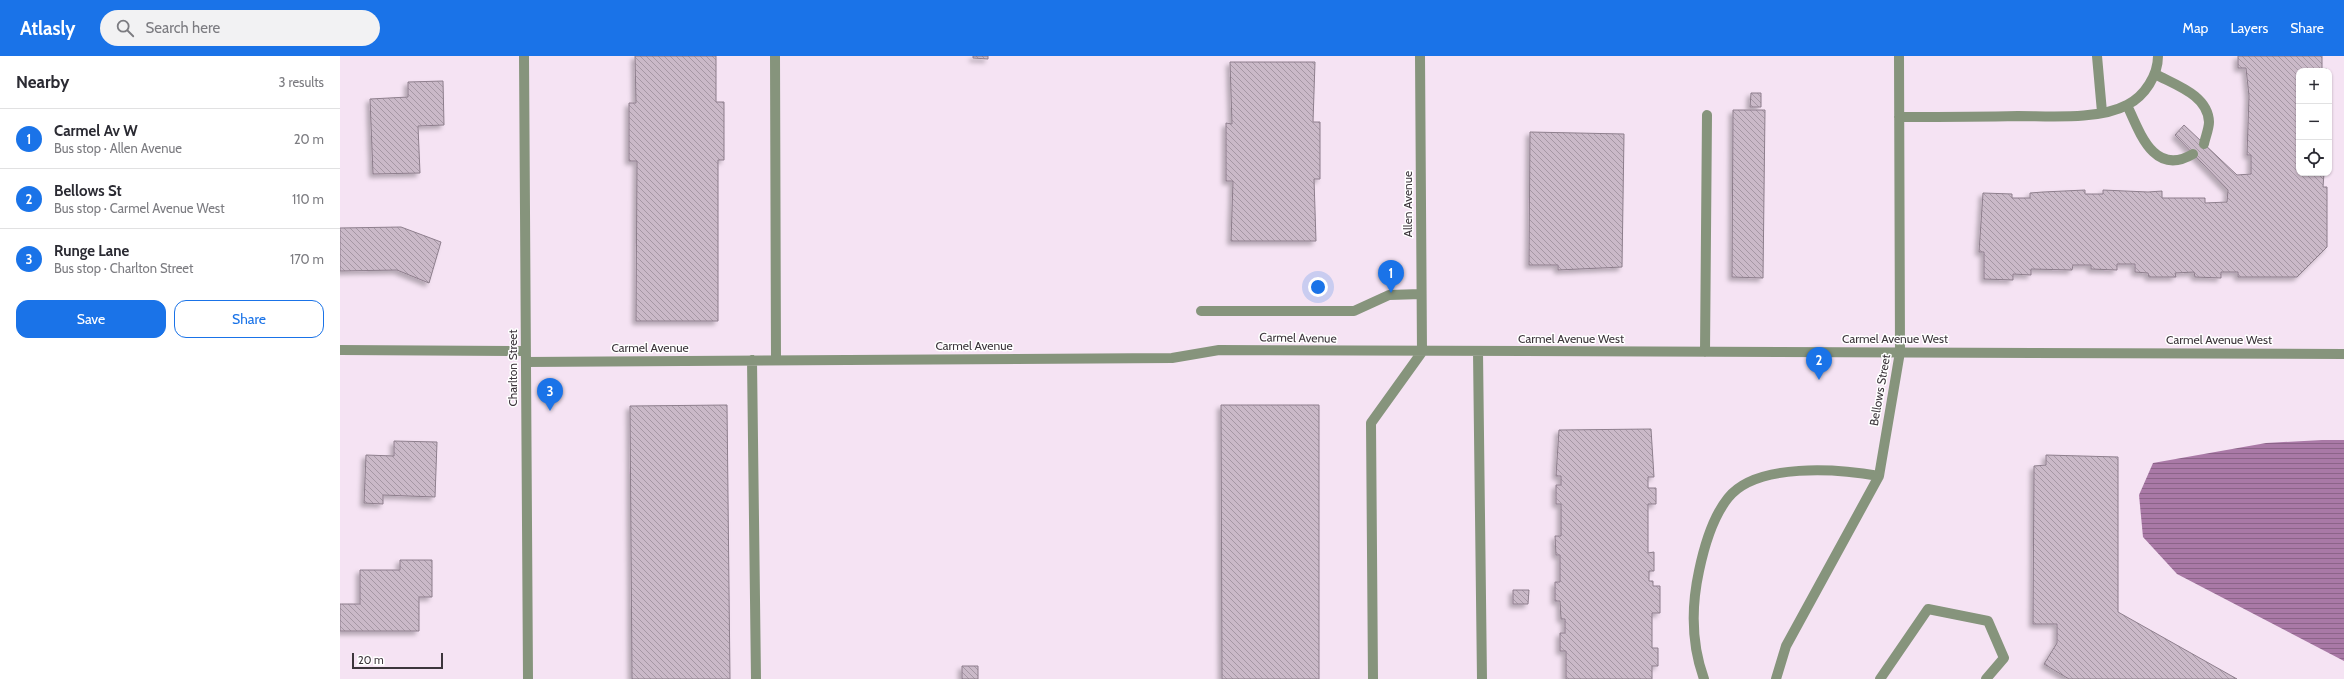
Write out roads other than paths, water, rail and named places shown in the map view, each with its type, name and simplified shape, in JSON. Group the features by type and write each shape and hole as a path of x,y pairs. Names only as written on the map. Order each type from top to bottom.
{"street":[{"name":"Charlton Street","path":"524,56 528,679"},
{"path":"775,56 776,360"},
{"name":"Allen Avenue","path":"1420,56 1422,352"},
{"name":"Bellows Street","path":"1776,679 1786,646 1879,476 1900,352 1899,56"},
{"path":"2097,56 2102,112"},
{"path":"1899,117 2048,116 2102,112 2127,105 2142,94 2155,74 2158,56"},
{"path":"2155,74 2192,93 2204,106 2209,122 2204,144"},
{"path":"2127,105 2143,141 2156,156 2173,161 2183,160 2193,154"},
{"path":"1705,352 1707,115"},
{"path":"1201,311 1354,311 1389,295 1421,294"},
{"path":"340,350 526,351"},
{"name":"Carmel Avenue","path":"526,362 1172,358 1219,350 1422,352"},
{"path":"1373,679 1371,423 1422,352"},
{"name":"Carmel Avenue West","path":"1422,352 2344,354"},
{"path":"1478,352 1482,679"},
{"path":"752,360 756,679"},
{"path":"1704,679 1698,661 1693,633 1694,592 1701,559 1714,523 1728,497 1745,485 1766,477 1796,470 1823,470 1879,476"},
{"path":"1880,679 1928,608 1988,621 2004,658 1986,679"}],"place":[{"name":"Carmel Av W","path":"1391,293"},
{"name":"Bellows St","path":"1819,380"},
{"name":"Runge Lane","path":"550,411"}]}
